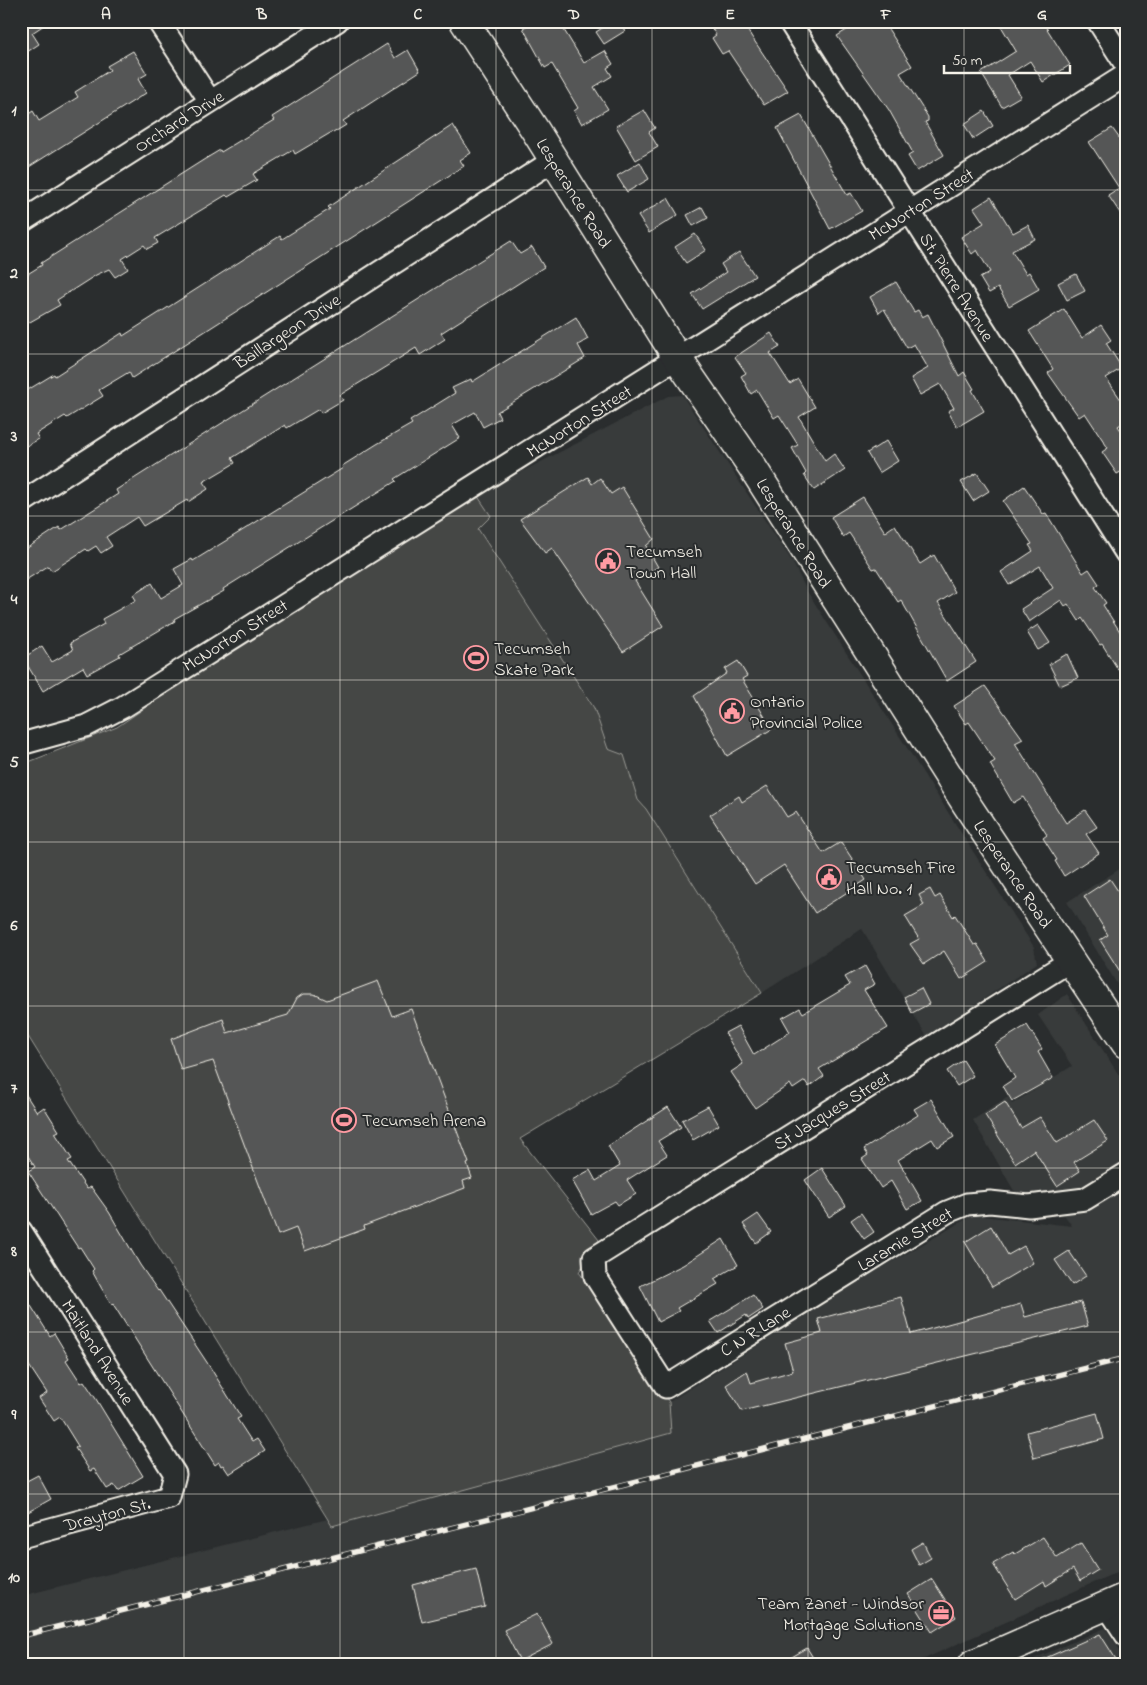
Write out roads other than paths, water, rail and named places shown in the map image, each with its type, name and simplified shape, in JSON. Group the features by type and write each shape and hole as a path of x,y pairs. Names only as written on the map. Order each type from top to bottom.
{"main road":[{"name":"Lesperance Road","path":"464,21 554,160 678,359 751,465 966,804 1126,1044"},
{"path":"973,1664 1116,1601"}],"street":[{"path":"158,21 210,101"},
{"name":"Orchard Drive","path":"21,222 337,21"},
{"name":"St. Pierre Avenue","path":"788,21 1126,553"},
{"path":"1098,21 1126,65"},
{"name":"McNorton Street","path":"21,744 86,726 123,707 1126,75"},
{"name":"Baillargeon Drive","path":"21,503 554,160"},
{"name":"St Jacques Street","path":"666,1387 595,1276 594,1258 1070,961"},
{"name":"Laramie Street","path":"845,1274 946,1212 967,1204 990,1202 1029,1206 1085,1199 1126,1174"},
{"name":"Maitland Avenue","path":"21,1231 175,1474"},
{"name":"C N R Lane","path":"666,1387 845,1274"},
{"name":"Drayton St.","path":"21,1538 169,1497 175,1474"},
{"path":"1116,1601 1126,1635"}],"railway":[{"path":"21,1636 1126,1358"}],"place":[{"name":"Tecumseh Town Hall","path":"608,561"},
{"name":"Tecumseh Skate Park","path":"476,658"},
{"name":"Ontario Provincial Police","path":"732,711"},
{"name":"Tecumseh Fire Hall No. 1","path":"829,877"},
{"name":"Tecumseh Arena","path":"344,1120"},
{"name":"Team Zanet - Windsor Mortgage Solutions","path":"941,1613"}]}
